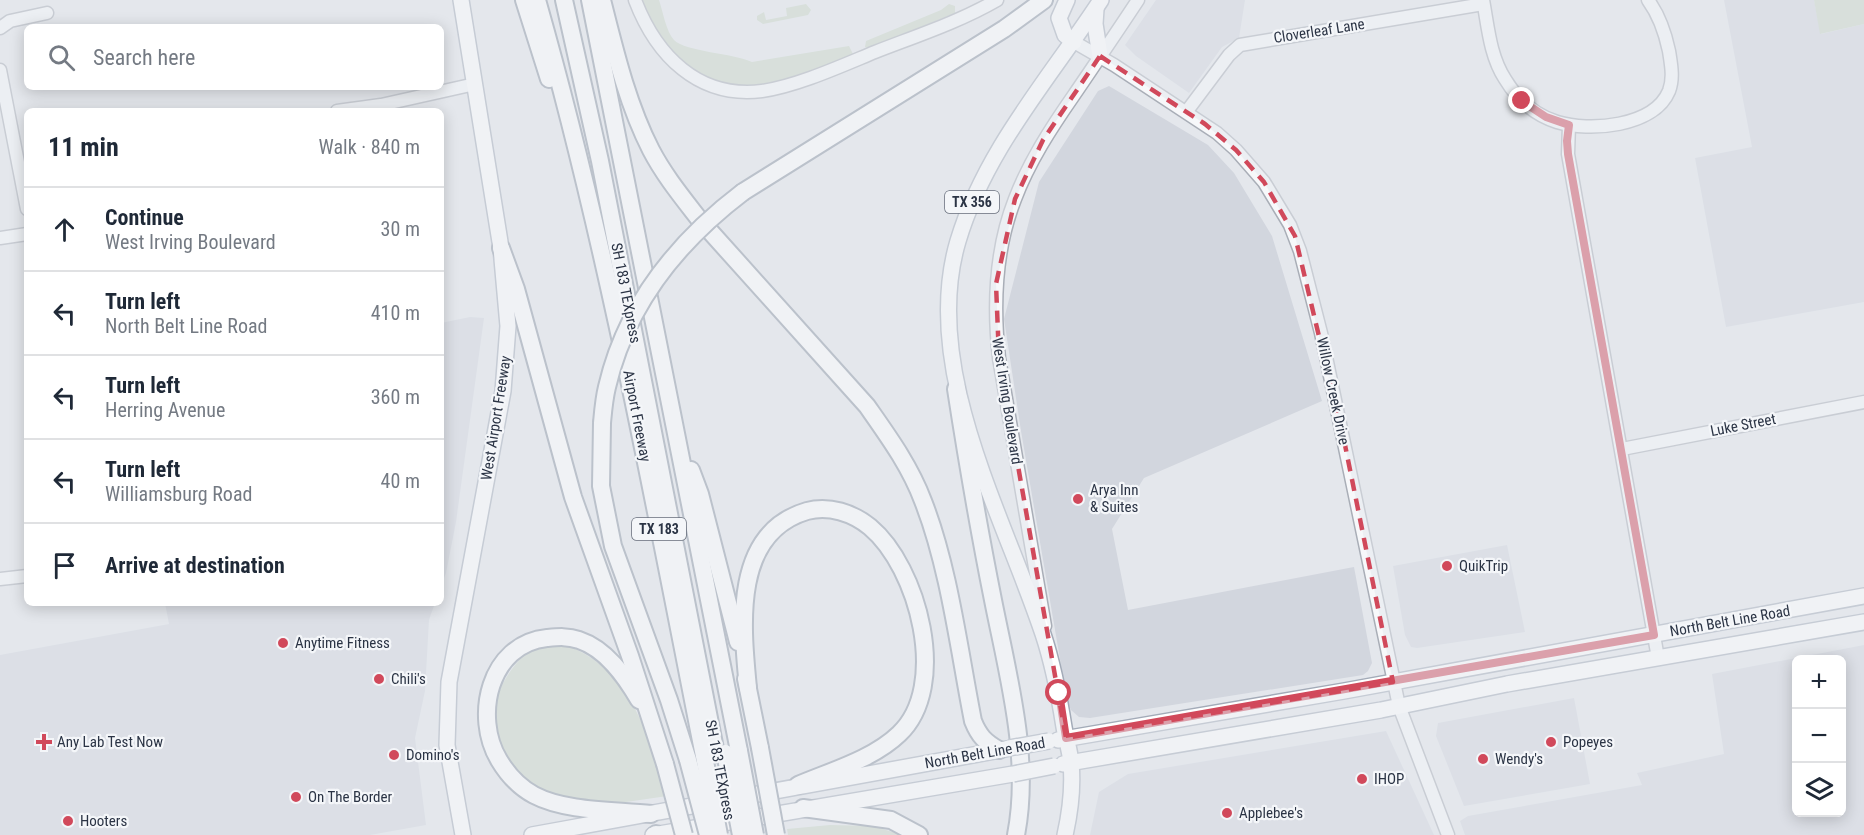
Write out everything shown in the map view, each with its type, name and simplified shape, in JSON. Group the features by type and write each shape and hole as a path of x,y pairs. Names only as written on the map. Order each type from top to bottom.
{"highway":[{"path":"524,0 550,82 575,139"},
{"name":"Airport Freeway","path":"537,0 575,139 616,312 714,755 755,835"},
{"name":"SH 183 TEXpress","path":"564,0 600,161 714,755 732,835"},
{"name":"SH 183 TEXpress","path":"574,0 626,244 714,755 741,835"},
{"name":"Airport Freeway","path":"590,0 674,424 714,755 719,835"},
{"path":"602,0 622,76 637,120 652,152 675,188 707,228 867,406 891,439 908,468 923,501 935,538 973,720 979,735 986,743 1004,749"},
{"path":"708,835 714,755 669,700 613,546 601,486 602,423 609,379 618,351 640,305 678,249 712,215 743,192 1004,29 1044,0"},
{"path":"501,248 516,289 573,497 654,727 684,835"},
{"path":"956,389 972,490 1018,737 1020,790 1016,835"},
{"path":"674,424 700,494 729,604 748,688 776,835"},
{"path":"748,688 744,641 745,599 753,560 761,544 773,528 791,516 812,510 832,510 852,515 871,528 886,544 911,593 925,648 926,673 922,695 913,715 900,733 882,747 798,785"},
{"path":"651,814 556,803 536,796 518,785 494,752 488,732 486,709 489,690 498,670 509,656 524,645 542,638 561,636 578,639 608,658 634,692 654,727"},
{"path":"803,808 891,820 919,835"}],"main road":[{"name":"West Airport Freeway","path":"461,0 501,248 508,326 503,391 448,682 447,745 463,835"},
{"path":"1067,0 1059,18 1065,34 1074,42"},
{"path":"1098,4 1095,24 1100,56"},
{"name":"TX 356","path":"956,389 950,345 951,278 957,244 968,210 998,150 1098,4"},
{"path":"956,389 987,484 1051,659"},
{"name":"North Belt Line Road","path":"532,835 798,785 1392,682 1864,596"},
{"name":"North Belt Line Road","path":"655,835 1399,706 1507,684 1864,622"},
{"name":"West Irving Boulevard","path":"1051,659 1071,763"},
{"path":"1065,835 1071,763"}],"street":[{"path":"635,0 643,21 657,44 672,62 703,82 727,90 748,92 785,86 936,29 997,0"},
{"name":"West Irving Boulevard","path":"1051,659 999,358 996,284 1000,253 1019,190 1043,140 1138,0"},
{"path":"1483,2 1495,60 1506,81 1522,101 1557,122 1594,126 1635,120 1649,114 1663,101 1671,85 1671,62 1664,32 1648,0"},
{"name":"Cloverleaf Lane","path":"1186,111 1229,55 1240,45 1483,2"},
{"path":"0,28 10,21 47,13"},
{"name":"Willow Creek Drive","path":"1074,42 1100,56 1217,133 1252,166 1278,202 1299,246 1321,333 1345,445 1392,682 1448,835"},
{"path":"0,72 24,194"},
{"path":"359,108 475,84"},
{"path":"1569,125 1568,154 1658,658"},
{"path":"0,238 24,234"},
{"name":"Luke Street","path":"1622,449 1864,402"},
{"path":"0,579 24,576"}],"highlighted area":[{"path":"1100,56 1205,124 1236,150 1264,182 1295,236 1345,445 1393,682 1066,738 999,358 996,284 1015,199 1043,140"}],"shaded area":[{"path":"1156,0 1245,0 1239,38 1222,47 1189,93 1136,56 1125,45"},
{"path":"1724,0 1814,0 1821,34 1864,24 1864,302 1726,327 1695,158 1752,147"},
{"path":"1109,86 1208,145 1234,173 1272,236 1322,401 1144,478 1112,529 1128,610 1354,567 1372,663 1363,675 1090,718 1079,717 1071,710 1067,700 1004,319 1039,182 1098,91"},
{"path":"470,317 484,318 456,522 444,578 444,322"},
{"path":"1507,545 1525,632 1411,647 1405,635 1393,566"},
{"path":"166,606 434,606 429,620 425,691 415,738 426,825 370,835 0,835 0,655 169,624"},
{"path":"1864,645 1864,835 1465,835 1460,821 1468,816 1642,785 1637,773 1724,754 1712,674 1792,659 1792,817 1846,817 1846,655 1812,655"},
{"path":"1574,698 1590,784 1464,806 1436,736 1438,723"},
{"path":"1386,731 1434,835 1090,835 1099,792 1128,774"}],"green space":[{"path":"642,0 659,0 667,27 674,40 699,50 752,62 849,46 853,54 784,83 762,88 717,84 684,68 667,50 646,18"},
{"path":"1814,0 1864,0 1864,24 1820,34"},
{"path":"806,4 811,10 808,15 763,24 757,20 757,16 764,12 766,20 787,16 786,8"},
{"path":"949,4 955,6 955,13 870,48 865,47 866,41 941,10"},
{"path":"566,645 589,656 622,688 644,728 667,796 611,804 568,801 538,787 523,776 511,762 502,747 497,731 495,713 498,695 518,661 530,651 542,647"},
{"path":"830,825 873,826 902,835 788,835 787,829"}],"place":[{"name":"Arya Inn & Suites","path":"1078,499"},
{"name":"QuikTrip","path":"1447,566"},
{"name":"Anytime Fitness","path":"283,643"},
{"name":"Chili's","path":"379,679"},
{"name":"Any Lab Test Now","path":"44,742"},
{"name":"Popeyes","path":"1551,742"},
{"name":"Domino's","path":"394,755"},
{"name":"Wendy's","path":"1483,759"},
{"name":"IHOP","path":"1362,779"},
{"name":"On The Border","path":"296,797"},
{"name":"Applebee's","path":"1227,813"},
{"name":"Hooters","path":"68,821"}],"route":[{"path":"1059,693 1066,738 1271,704 1654,635 1568,154 1569,125 1546,117 1522,101"}]}
